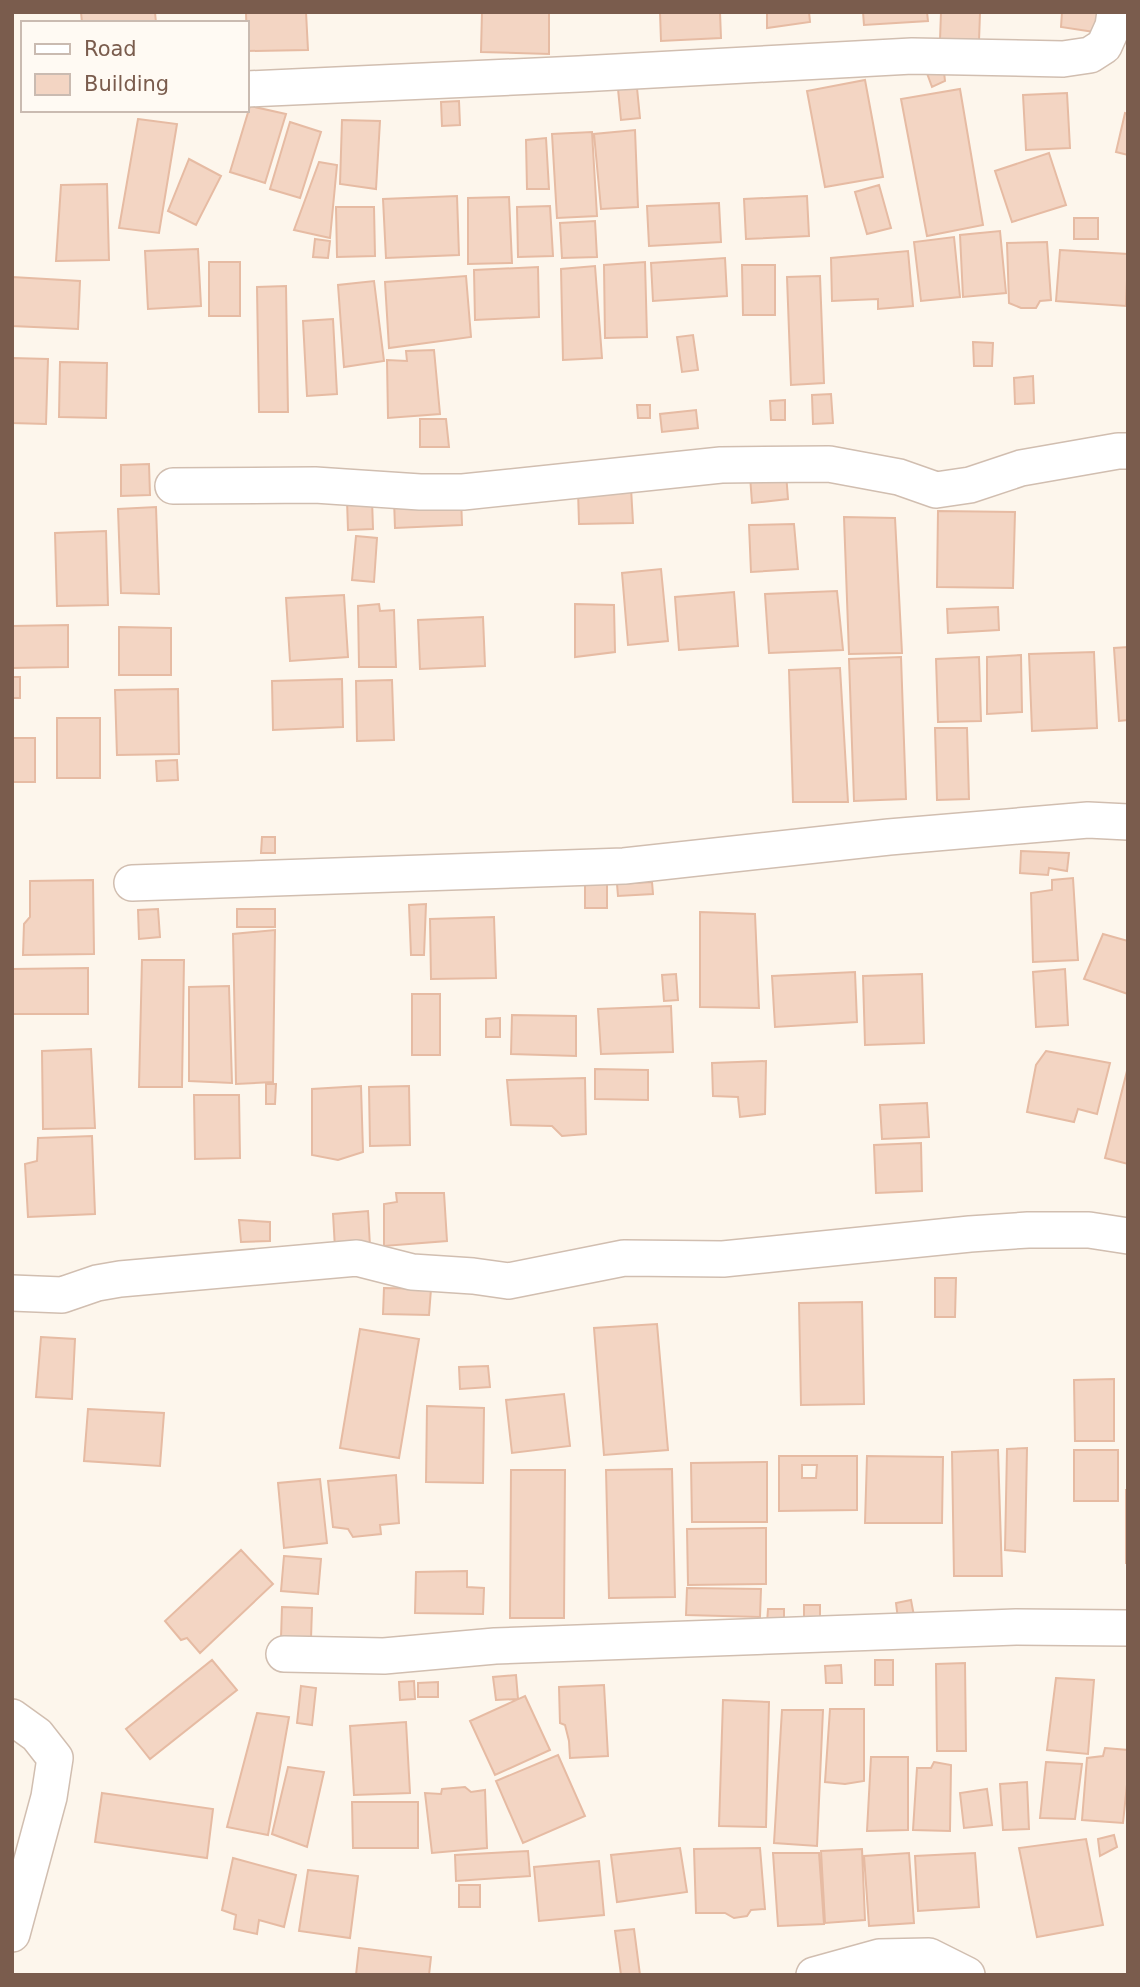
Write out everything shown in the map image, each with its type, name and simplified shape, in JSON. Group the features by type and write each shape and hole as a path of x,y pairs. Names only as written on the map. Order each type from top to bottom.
{"street":[{"path":"248,89 912,56 1063,59 1090,55 1104,46 1113,26 1115,12"},
{"path":"173,486 315,485 463,492 721,465 829,464 899,477 936,490 970,485 1021,468 1128,451"},
{"path":"132,883 624,866 889,837 1088,820 1128,822"},
{"path":"12,1293 62,1295 97,1283 120,1279 357,1258 412,1272 508,1281 624,1258 723,1259 1028,1230 1089,1230 1128,1236"},
{"path":"284,1654 384,1656 495,1646 1016,1627 1128,1628"},
{"path":"12,1717 37,1735 55,1758 49,1797 12,1934"},
{"path":"814,1975 879,1957 929,1955 967,1975"}],"building":[{"path":"81,12 155,12 156,21 82,21"},
{"path":"246,12 306,12 308,50 248,51"},
{"path":"482,12 549,12 549,54 481,52"},
{"path":"660,12 720,12 721,38 661,41"},
{"path":"767,12 809,12 810,22 767,28"},
{"path":"863,12 927,12 928,21 864,25"},
{"path":"941,12 980,13 979,41 940,40"},
{"path":"1062,12 1105,12 1101,33 1061,27"},
{"path":"943,63 945,81 932,87 924,65"},
{"path":"865,80 883,177 825,187 807,91"},
{"path":"637,88 640,118 621,120 618,89"},
{"path":"960,89 983,225 927,236 901,99"},
{"path":"1067,93 1070,148 1026,150 1023,95"},
{"path":"459,101 460,125 442,126 441,102"},
{"path":"250,106 286,114 265,183 230,172"},
{"path":"1125,113 1128,114 1128,155 1116,152"},
{"path":"138,119 177,124 159,233 119,228"},
{"path":"342,120 380,121 376,189 340,184"},
{"path":"290,122 321,132 300,198 270,189"},
{"path":"635,130 638,207 601,209 594,134"},
{"path":"592,132 597,216 557,218 552,134"},
{"path":"546,138 549,189 527,189 526,140"},
{"path":"1049,153 1066,205 1012,222 995,171"},
{"path":"189,159 221,176 196,225 168,211"},
{"path":"319,162 337,165 330,238 294,230"},
{"path":"107,184 109,260 56,261 61,185"},
{"path":"879,185 891,228 867,234 855,192"},
{"path":"457,196 459,255 386,258 383,199"},
{"path":"807,196 809,236 746,239 744,199"},
{"path":"509,197 512,263 468,264 468,198"},
{"path":"719,203 721,242 649,246 647,206"},
{"path":"550,206 553,256 518,257 517,207"},
{"path":"336,207 374,207 375,256 337,257"},
{"path":"1074,218 1098,218 1098,239 1074,239"},
{"path":"595,221 597,257 562,258 560,223"},
{"path":"1000,231 1006,293 963,297 960,235"},
{"path":"954,237 960,297 921,301 914,242"},
{"path":"315,239 330,241 328,258 313,257"},
{"path":"1047,242 1051,300 1040,301 1036,308 1021,308 1009,303 1007,243"},
{"path":"198,249 201,306 148,309 145,251"},
{"path":"1060,250 1128,254 1126,306 1056,301"},
{"path":"908,251 913,306 878,309 878,299 832,301 831,258"},
{"path":"725,258 727,296 653,301 651,263"},
{"path":"209,262 240,262 240,316 209,316"},
{"path":"645,262 647,337 605,338 604,265"},
{"path":"742,265 775,265 775,315 743,315"},
{"path":"595,266 602,358 563,360 561,269"},
{"path":"538,267 539,317 475,320 474,270"},
{"path":"466,276 471,337 389,348 385,282"},
{"path":"820,276 824,383 791,385 787,277"},
{"path":"12,277 80,281 78,329 12,326"},
{"path":"374,281 384,361 344,367 338,285"},
{"path":"286,286 288,412 259,412 257,287"},
{"path":"333,319 337,394 307,396 303,321"},
{"path":"693,335 698,370 682,372 677,337"},
{"path":"973,342 993,343 992,366 974,366"},
{"path":"434,350 440,414 388,418 387,360 407,361 406,351"},
{"path":"12,358 48,359 46,424 12,423"},
{"path":"60,362 107,363 106,418 59,417"},
{"path":"1033,376 1034,403 1015,404 1014,378"},
{"path":"831,394 833,423 813,424 812,395"},
{"path":"785,400 785,420 771,420 770,401"},
{"path":"637,405 650,405 650,418 638,418"},
{"path":"696,410 698,428 662,432 660,414"},
{"path":"420,419 446,419 449,447 420,447"},
{"path":"149,464 150,495 121,496 121,465"},
{"path":"786,473 788,499 752,503 750,476"},
{"path":"631,488 633,523 579,524 578,490"},
{"path":"461,497 462,525 395,528 394,500"},
{"path":"372,499 373,529 348,530 347,500"},
{"path":"156,507 159,594 121,593 118,509"},
{"path":"938,511 1015,512 1013,588 937,587"},
{"path":"844,517 895,518 902,653 849,654"},
{"path":"794,524 798,569 751,572 749,525"},
{"path":"106,531 108,605 57,606 55,533"},
{"path":"356,536 377,538 374,582 352,580"},
{"path":"661,569 668,641 628,645 622,573"},
{"path":"837,591 843,650 769,653 765,594"},
{"path":"734,592 738,646 679,650 675,597"},
{"path":"344,595 348,657 290,661 286,598"},
{"path":"379,604 380,611 394,610 396,667 359,667 358,606"},
{"path":"575,604 614,605 615,652 575,657"},
{"path":"998,607 999,630 948,633 947,609"},
{"path":"483,617 485,666 420,669 418,620"},
{"path":"68,625 68,667 12,668 12,626"},
{"path":"119,627 171,628 171,675 119,675"},
{"path":"1128,647 1128,720 1119,721 1114,648"},
{"path":"1094,652 1097,728 1032,731 1029,654"},
{"path":"1021,655 1022,712 987,714 987,657"},
{"path":"901,657 906,799 854,801 849,659"},
{"path":"979,657 981,721 938,722 936,659"},
{"path":"840,668 848,802 793,802 789,670"},
{"path":"12,677 20,677 20,698 12,698"},
{"path":"342,679 343,727 273,730 272,681"},
{"path":"392,680 394,740 357,741 356,681"},
{"path":"178,689 179,754 117,755 115,690"},
{"path":"57,718 100,718 100,778 57,778"},
{"path":"935,728 967,728 969,799 937,800"},
{"path":"12,738 35,738 35,782 12,782"},
{"path":"177,760 178,780 157,781 156,761"},
{"path":"262,837 275,837 275,853 261,853"},
{"path":"1021,851 1069,853 1067,871 1049,868 1048,875 1020,873"},
{"path":"1073,878 1078,960 1033,962 1031,893 1052,890 1052,880"},
{"path":"93,880 94,954 23,955 24,924 30,917 30,881"},
{"path":"607,882 607,908 585,908 585,883"},
{"path":"652,882 653,894 618,896 617,884"},
{"path":"426,904 424,955 411,955 409,905"},
{"path":"158,909 160,937 139,939 138,910"},
{"path":"237,909 275,909 275,927 237,927"},
{"path":"700,912 755,914 759,1008 700,1007"},
{"path":"494,917 496,978 431,979 430,919"},
{"path":"275,930 273,1082 236,1084 233,934"},
{"path":"1103,934 1128,941 1128,994 1084,979"},
{"path":"142,960 184,960 182,1087 139,1087"},
{"path":"88,968 88,1014 12,1014 12,969"},
{"path":"1065,969 1068,1025 1036,1027 1033,972"},
{"path":"855,972 857,1022 775,1027 772,976"},
{"path":"676,974 678,1000 664,1001 662,975"},
{"path":"922,974 924,1043 865,1045 863,976"},
{"path":"229,986 232,1083 189,1081 189,987"},
{"path":"412,994 440,994 440,1055 412,1055"},
{"path":"671,1006 673,1052 601,1054 598,1009"},
{"path":"512,1015 576,1016 576,1056 511,1054"},
{"path":"500,1018 500,1037 486,1037 486,1019"},
{"path":"91,1049 95,1128 43,1129 42,1051"},
{"path":"1046,1051 1110,1063 1097,1114 1078,1109 1074,1122 1027,1112 1036,1065"},
{"path":"766,1061 765,1114 740,1117 738,1097 713,1096 712,1063"},
{"path":"1128,1067 1128,1164 1105,1158"},
{"path":"595,1069 648,1070 648,1100 595,1099"},
{"path":"585,1078 586,1134 562,1136 552,1126 511,1125 507,1080"},
{"path":"266,1084 276,1084 275,1104 266,1104"},
{"path":"361,1086 363,1152 338,1160 312,1155 312,1089"},
{"path":"409,1086 410,1145 370,1146 369,1087"},
{"path":"194,1095 239,1095 240,1158 195,1159"},
{"path":"927,1103 929,1137 882,1139 880,1105"},
{"path":"92,1136 95,1214 28,1217 25,1164 37,1161 38,1138"},
{"path":"921,1143 922,1191 876,1193 874,1145"},
{"path":"396,1193 444,1193 447,1241 384,1246 384,1204 397,1202"},
{"path":"368,1211 370,1246 335,1248 333,1214"},
{"path":"239,1220 270,1222 270,1241 241,1242"},
{"path":"935,1278 956,1278 955,1317 935,1317"},
{"path":"384,1288 431,1289 429,1315 383,1314"},
{"path":"862,1302 864,1404 801,1405 799,1303"},
{"path":"657,1324 668,1450 604,1455 594,1328"},
{"path":"360,1329 419,1339 399,1458 340,1448"},
{"path":"41,1337 75,1339 72,1399 36,1397"},
{"path":"488,1366 490,1387 460,1389 459,1367"},
{"path":"1114,1379 1114,1441 1075,1441 1074,1380"},
{"path":"564,1394 570,1446 512,1453 506,1400"},
{"path":"427,1406 484,1408 483,1483 426,1482"},
{"path":"88,1409 164,1413 160,1466 84,1461"},
{"path":"1027,1448 1025,1552 1005,1550 1007,1449"},
{"path":"998,1450 1002,1576 954,1576 952,1452"},
{"path":"1074,1450 1118,1450 1118,1501 1074,1501"},
{"path":"779,1456 857,1456 857,1510 779,1511","holes":["802,1465 817,1465 816,1478 802,1478"]},
{"path":"867,1456 943,1457 942,1523 865,1523"},
{"path":"767,1462 767,1522 692,1522 691,1463"},
{"path":"672,1469 675,1597 609,1598 606,1470"},
{"path":"511,1470 565,1470 564,1618 510,1618"},
{"path":"396,1475 399,1523 380,1525 381,1534 353,1537 348,1529 333,1527 328,1481"},
{"path":"320,1479 327,1543 284,1548 278,1483"},
{"path":"1128,1490 1128,1563 1126,1563"},
{"path":"766,1528 766,1584 688,1585 687,1529"},
{"path":"241,1550 273,1584 200,1653 187,1638 181,1640 165,1621"},
{"path":"284,1556 321,1559 318,1594 281,1591"},
{"path":"467,1571 467,1587 484,1588 483,1614 415,1613 416,1572"},
{"path":"687,1588 761,1589 760,1617 686,1615"},
{"path":"911,1600 914,1616 898,1619 896,1603"},
{"path":"804,1605 820,1605 820,1620 804,1620"},
{"path":"282,1607 312,1608 311,1639 281,1638"},
{"path":"768,1609 784,1609 784,1624 767,1623"},
{"path":"212,1660 237,1690 150,1759 126,1729"},
{"path":"875,1660 893,1660 893,1685 875,1685"},
{"path":"965,1663 966,1751 937,1751 936,1664"},
{"path":"841,1665 842,1683 826,1683 825,1666"},
{"path":"516,1675 518,1699 496,1700 493,1677"},
{"path":"1056,1678 1094,1680 1088,1754 1047,1750"},
{"path":"414,1681 415,1699 400,1700 399,1682"},
{"path":"438,1682 438,1697 418,1697 418,1683"},
{"path":"604,1685 608,1756 570,1758 565,1725 560,1723 559,1687"},
{"path":"301,1686 316,1688 312,1725 297,1723"},
{"path":"525,1696 550,1750 495,1775 470,1721"},
{"path":"723,1700 769,1702 766,1827 719,1826"},
{"path":"830,1709 864,1709 864,1781 845,1784 825,1782"},
{"path":"782,1710 823,1710 817,1846 774,1843"},
{"path":"257,1713 289,1717 268,1835 227,1827"},
{"path":"406,1722 410,1793 354,1795 350,1726"},
{"path":"1105,1748 1128,1750 1123,1823 1082,1820 1087,1758 1103,1756"},
{"path":"558,1755 585,1816 523,1843 496,1781"},
{"path":"871,1757 908,1757 908,1830 867,1831"},
{"path":"934,1762 951,1765 950,1831 913,1830 917,1768 931,1768"},
{"path":"1046,1762 1082,1764 1075,1819 1040,1818"},
{"path":"288,1767 324,1772 307,1847 272,1834"},
{"path":"1027,1782 1029,1829 1003,1830 1000,1784"},
{"path":"465,1787 471,1792 485,1790 487,1848 432,1853 425,1793 441,1794 442,1789"},
{"path":"987,1789 992,1825 964,1828 960,1793"},
{"path":"102,1793 213,1809 207,1858 95,1842"},
{"path":"352,1802 418,1802 418,1848 353,1848"},
{"path":"1114,1835 1117,1847 1100,1856 1098,1839"},
{"path":"1086,1839 1103,1925 1037,1937 1019,1848"},
{"path":"680,1848 687,1892 617,1902 611,1855"},
{"path":"760,1848 765,1909 751,1910 747,1916 734,1918 725,1913 696,1913 694,1849"},
{"path":"862,1849 865,1920 825,1923 821,1851"},
{"path":"528,1851 530,1876 456,1881 455,1855"},
{"path":"773,1853 819,1853 824,1924 778,1926"},
{"path":"909,1853 914,1923 869,1926 864,1856"},
{"path":"975,1853 979,1907 918,1911 915,1856"},
{"path":"233,1858 296,1875 284,1927 259,1920 257,1934 234,1929 236,1915 222,1910"},
{"path":"599,1861 604,1915 539,1921 534,1867"},
{"path":"308,1870 358,1876 350,1938 299,1931"},
{"path":"459,1885 480,1885 480,1907 459,1907"},
{"path":"634,1929 640,1975 621,1975 615,1931"},
{"path":"359,1948 431,1957 429,1975 356,1975"}]}
